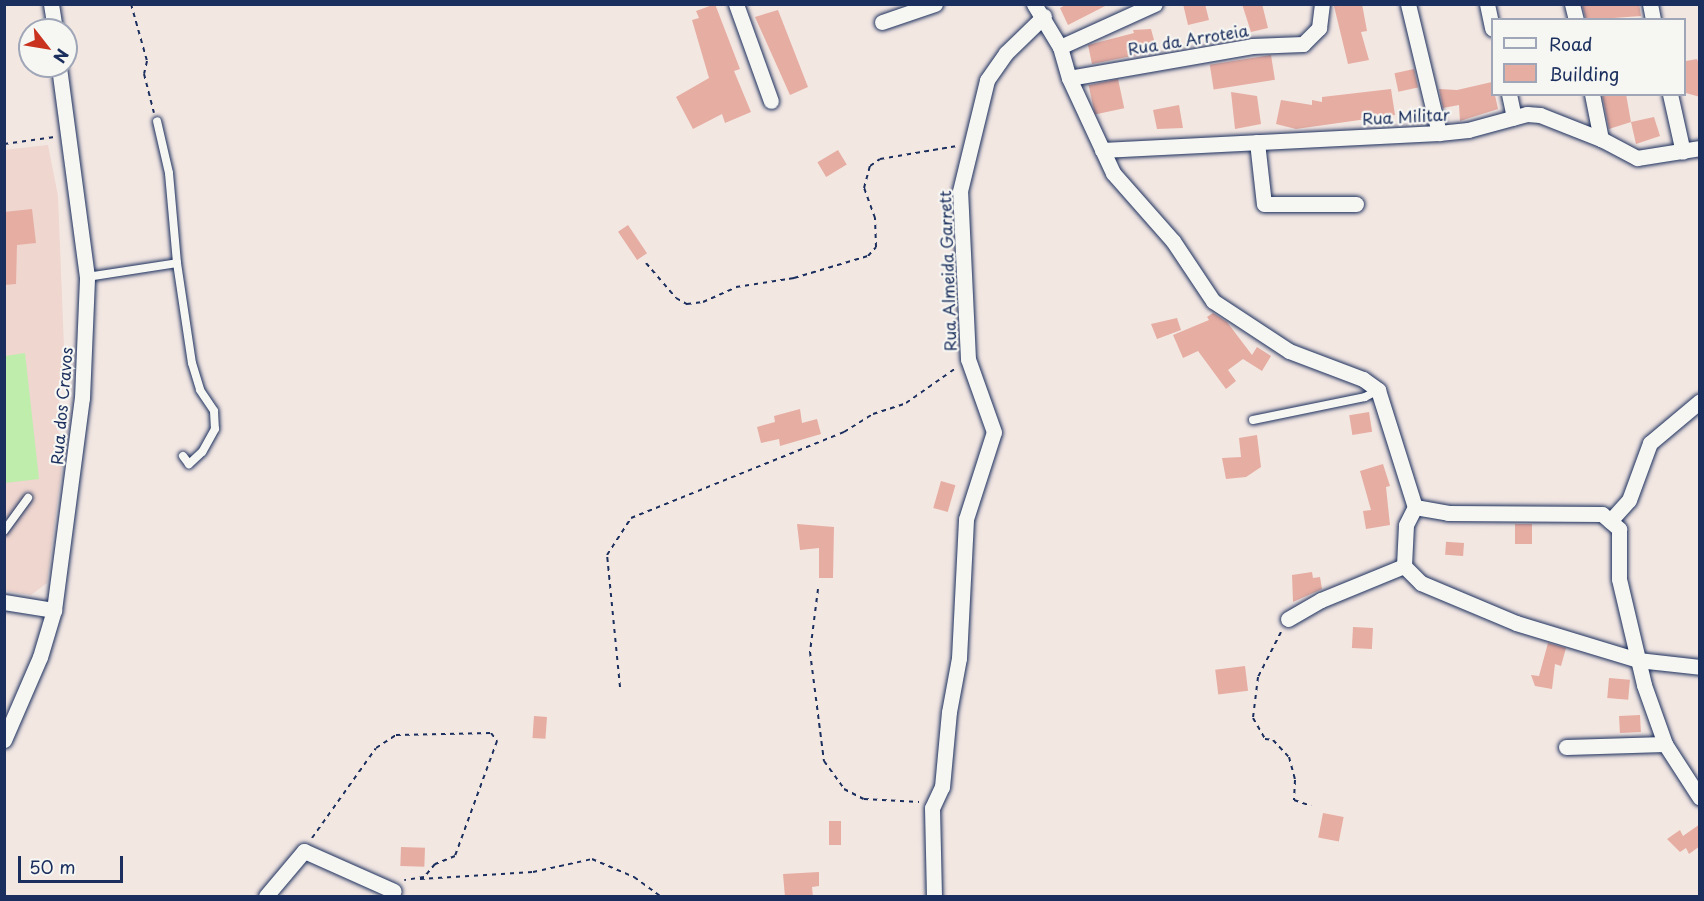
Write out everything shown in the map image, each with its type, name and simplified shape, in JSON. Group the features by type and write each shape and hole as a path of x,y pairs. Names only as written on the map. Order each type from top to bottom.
{"street":[{"path":"736,4 771,100"},
{"path":"882,22 935,4"},
{"path":"1060,46 1155,4"},
{"name":"Rua da Arroteia","path":"1069,78 1252,46 1303,44 1319,28 1322,4"},
{"path":"1408,4 1439,133"},
{"path":"1487,4 1491,23"},
{"path":"1039,10 1060,46 1069,78 1113,173 1173,241 1213,301 1289,351 1363,379 1378,390 1415,507 1406,525 1404,566 1421,583 1516,623 1638,660 1700,667"},
{"name":"Rua Almeida Garrett","path":"934,897 934,803 942,787 949,712 959,658 966,519 994,432 968,359 960,192 969,148 991,73 1039,10"},
{"name":"Rua dos Cravos","path":"4,740 40,657 54,610 82,398 87,277 61,78"},
{"path":"1509,96 1514,117"},
{"path":"1592,96 1601,140"},
{"path":"1670,96 1683,152"},
{"name":"Rua Militar","path":"1102,150 1439,133 1468,130 1514,117 1540,115 1601,140 1637,158 1700,148"},
{"path":"1257,142 1264,204 1356,204"},
{"path":"1610,521 1629,500 1650,443 1700,400"},
{"path":"1415,507 1448,513 1602,514 1619,529 1619,579 1638,660 1665,744 1700,798"},
{"path":"1288,619 1321,600 1404,566"},
{"path":"4,602 54,610"},
{"path":"1566,747 1665,744"},
{"path":"266,897 304,850 394,891"}],"lane":[{"path":"157,121 169,173 177,263 192,363 200,390 214,411 215,429 202,452 189,464 183,456"},
{"path":"87,277 177,263"},
{"path":"1253,420 1365,397 1378,390"},
{"path":"4,531 28,498"}],"path":[{"path":"131,4 147,62 144,74 157,121"},
{"path":"4,144 69,135"},
{"path":"646,263 676,298 687,304 703,302 736,287 794,278 868,256 876,247 875,218 864,188 870,166 880,159 958,146 969,148"},
{"path":"620,687 607,555 631,518 844,432 873,414 906,403 968,359"},
{"path":"818,589 810,652 824,760 844,789 864,799 934,803"},
{"path":"1288,619 1258,677 1253,718 1265,739 1279,744 1289,757 1295,780 1294,800 1311,806"},
{"path":"304,850 376,748 396,735 491,733 496,741 455,856 435,864 424,877 378,884"},
{"path":"417,878 429,881 533,872 592,859 634,877 660,897"}],"shaded area":[{"path":"48,145 58,196 64,346 57,429 65,442 47,583 31,595 5,591 4,150"}],"green space":[{"path":"25,353 39,479 5,483 5,356"}],"building":[{"path":"715,4 740,69 734,71 751,112 725,123 722,114 693,129 676,97 709,78 692,20 699,18 696,11"},
{"path":"1067,4 1109,4 1068,25 1060,8"},
{"path":"1183,4 1205,4 1209,20 1188,25"},
{"path":"1242,4 1262,4 1268,28 1251,32"},
{"path":"1362,4 1367,31 1361,32 1369,60 1348,64 1334,6"},
{"path":"1582,4 1639,4 1641,16 1614,18 1586,18"},
{"path":"778,10 808,87 790,95 755,17"},
{"path":"1151,29 1157,51 1092,64 1088,45 1134,33 1133,30"},
{"path":"1271,55 1275,80 1214,89 1210,65"},
{"path":"1697,59 1700,67 1700,97 1686,93 1686,61"},
{"path":"1414,69 1418,88 1398,92 1394,73"},
{"path":"1118,79 1124,108 1095,115 1089,85"},
{"path":"1491,82 1491,96 1495,96 1498,109 1460,121 1459,105 1443,108 1439,89 1457,90"},
{"path":"1391,89 1395,115 1296,129 1276,124 1281,100 1312,105 1312,100 1322,102 1322,97"},
{"path":"1231,92 1257,96 1261,124 1235,129"},
{"path":"1602,96 1626,96 1631,122 1609,129"},
{"path":"1179,105 1183,128 1157,129 1153,110"},
{"path":"1654,117 1660,136 1636,144 1631,122"},
{"path":"838,150 847,165 826,177 817,162"},
{"path":"32,209 36,243 17,245 16,284 4,285 4,212"},
{"path":"628,225 647,253 637,260 618,232"},
{"path":"1213,313 1227,322 1252,355 1257,347 1271,356 1262,371 1243,359 1228,370 1236,381 1226,389 1198,351 1183,358 1173,335 1209,320 1207,317"},
{"path":"1177,318 1181,330 1157,339 1151,324"},
{"path":"800,409 802,423 817,419 821,434 780,446 779,439 761,443 757,427 775,422 774,416"},
{"path":"1369,412 1372,432 1352,435 1349,415"},
{"path":"1257,435 1261,467 1246,477 1226,479 1222,458 1241,457 1239,438"},
{"path":"1383,464 1390,486 1386,487 1390,525 1366,529 1363,511 1371,510 1360,471"},
{"path":"941,481 955,485 948,512 933,508"},
{"path":"797,524 834,527 833,578 819,578 819,548 800,550"},
{"path":"1515,524 1532,524 1532,544 1515,544"},
{"path":"1446,542 1464,543 1463,556 1445,555"},
{"path":"1312,572 1313,578 1320,577 1322,589 1293,602 1292,575"},
{"path":"1353,627 1373,628 1372,649 1352,648"},
{"path":"1548,643 1566,648 1561,666 1555,664 1552,689 1535,686 1531,675 1539,676"},
{"path":"1245,666 1248,691 1218,694 1215,670"},
{"path":"1609,678 1630,680 1628,700 1607,698"},
{"path":"1640,715 1641,732 1620,733 1619,716"},
{"path":"534,716 547,717 545,739 532,738"},
{"path":"1323,813 1344,817 1339,842 1318,838"},
{"path":"829,821 841,821 841,845 829,845"},
{"path":"1700,824 1700,846 1689,854 1686,848 1680,852 1667,839 1680,830 1683,836"},
{"path":"401,847 425,848 424,867 400,866"},
{"path":"819,872 819,886 812,887 813,897 785,897 783,874"}]}
